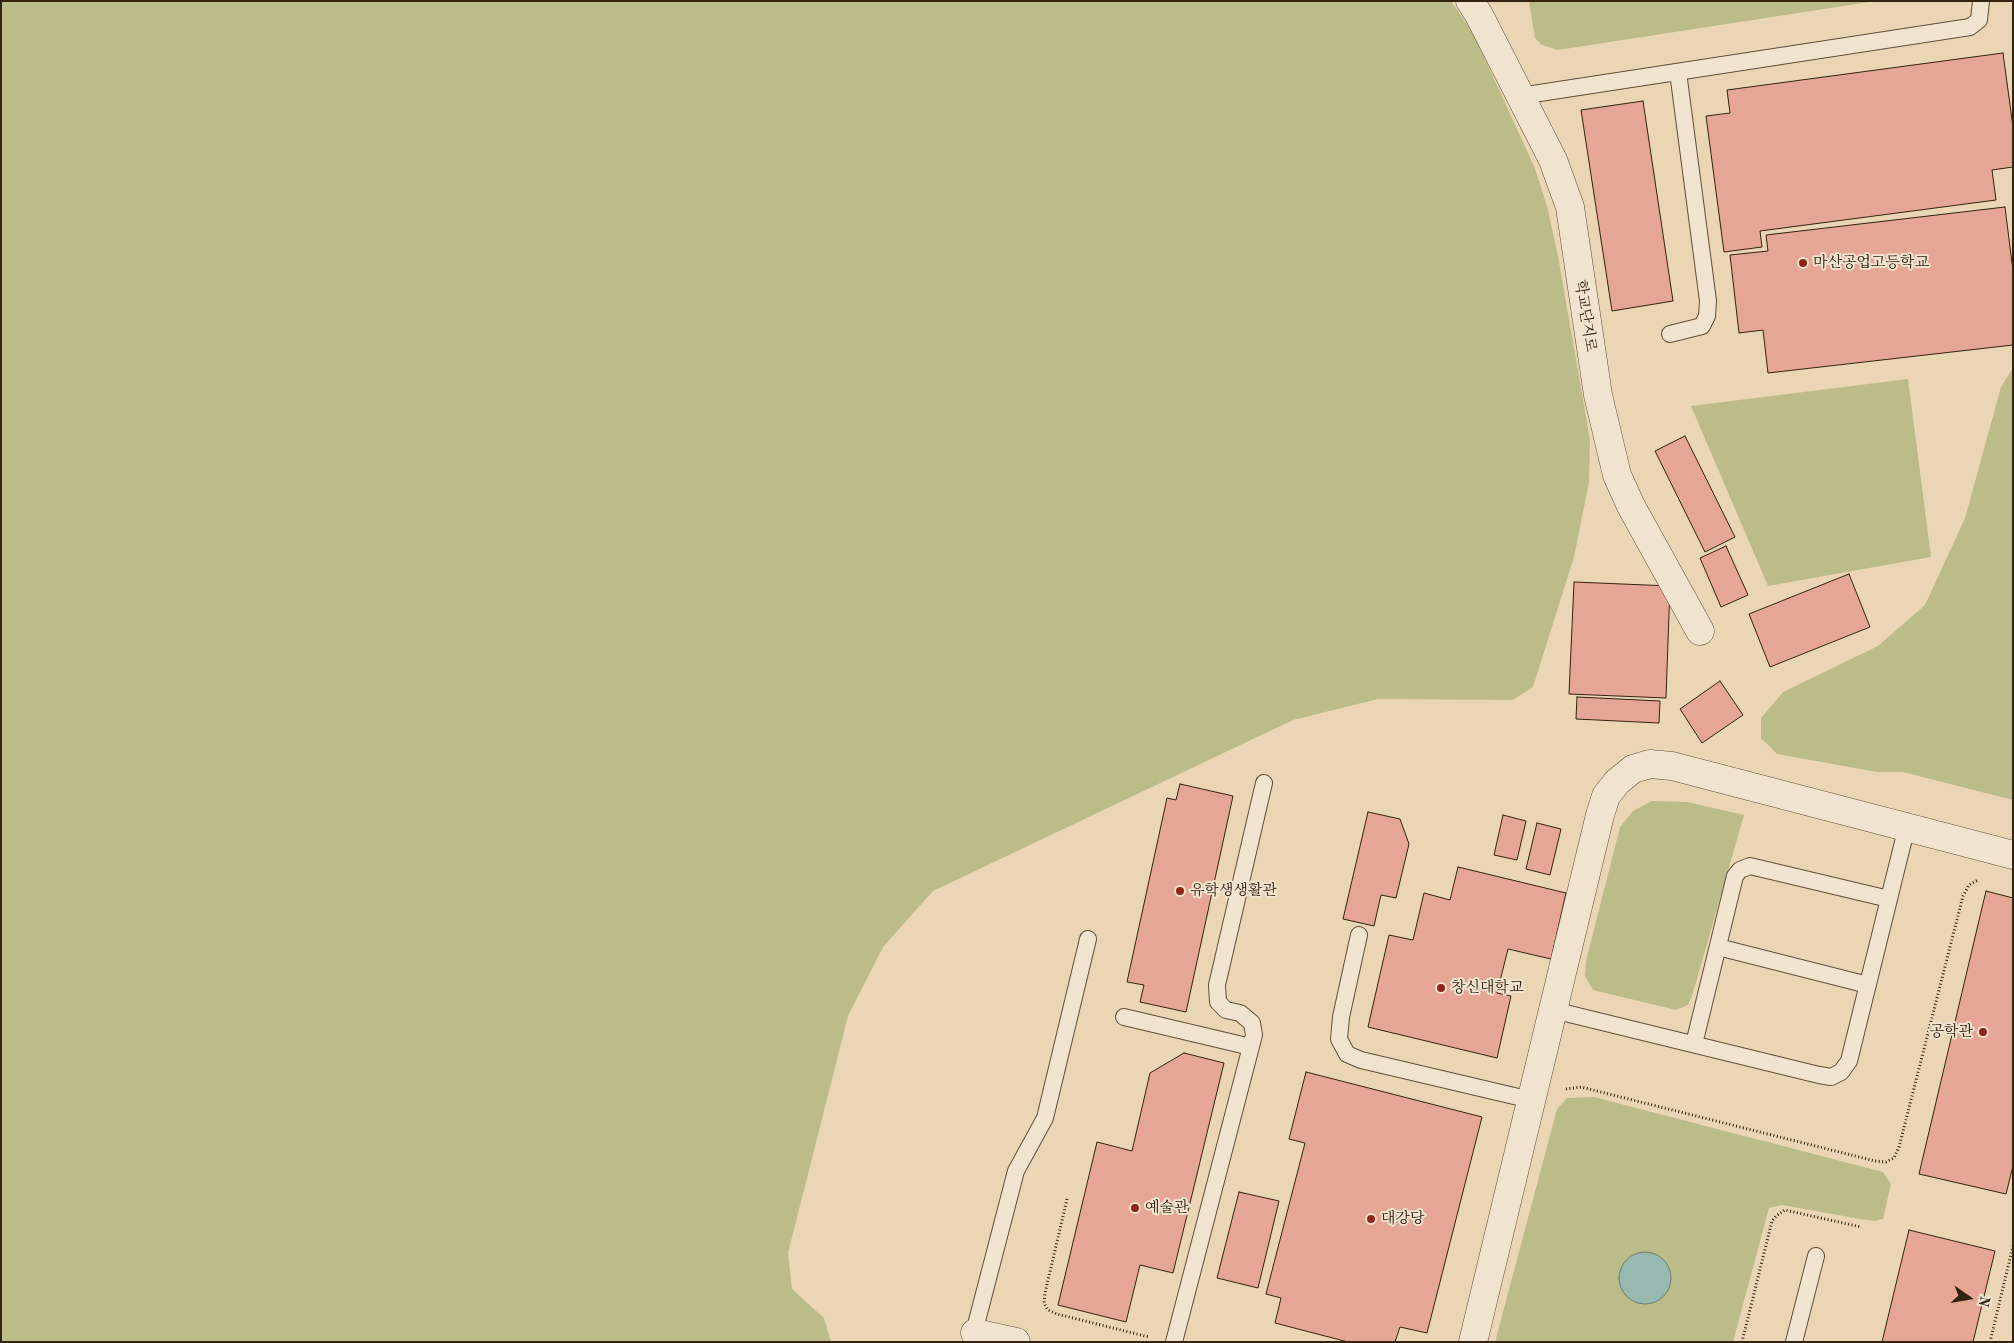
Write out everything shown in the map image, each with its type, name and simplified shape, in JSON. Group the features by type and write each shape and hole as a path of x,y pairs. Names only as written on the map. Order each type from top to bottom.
{"street":[{"name":"학교단지로","path":"1470,1 1552,160 1570,207 1598,395 1617,475 1631,506 1700,630"},
{"path":"1473,1342 1606,796 1616,782 1633,769 1650,764 1672,766 2013,855"},
{"path":"973,1337 1016,1342"}],"lane":[{"path":"1520,96 1970,26 1979,20 1981,1"},
{"path":"1670,334 1702,326 1707,316 1708,301 1678,72"},
{"path":"1174,1342 1254,1035 1252,1023 1240,1013 1226,1010 1218,1002 1217,985 1264,783"},
{"path":"1553,1010 1831,1077 1841,1072 1849,1061 1907,826"},
{"path":"1694,1044 1735,876 1740,870 1750,866 1889,899"},
{"path":"1359,935 1341,1017 1339,1039 1348,1054 1361,1060 1531,1100"},
{"path":"973,1337 1016,1171 1046,1118 1088,939"},
{"path":"1718,947 1868,985"},
{"path":"1124,1017 1251,1047"},
{"path":"1794,1342 1816,1256"}],"path":[{"path":"1561,1093 1568,1088 1581,1087 1875,1161 1886,1162 1894,1158 1899,1147 1963,896 1970,884 1976,880 1985,880"},
{"path":"1066,1199 1045,1293 1044,1303 1048,1310 1057,1314 1151,1337"},
{"path":"1742,1342 1772,1221 1776,1216 1785,1210 1861,1227"},
{"path":"1990,1342 2013,1246"}],"green space":[{"path":"1,1 1451,1 1473,33 1534,166 1547,206 1558,256 1590,440 1589,482 1574,557 1533,687 1513,700 1378,699 1293,720 933,891 883,947 848,1016 788,1253 792,1289 824,1318 831,1342 1,1342"},
{"path":"1529,1 1876,1 1558,50 1542,45 1535,38"},
{"path":"2013,368 2013,800 1903,772 1877,772 1777,754 1761,738 1761,718 1783,692 1878,646 1925,605 1965,518 2001,387"},
{"path":"1908,379 1931,557 1768,586 1691,406"},
{"path":"1652,801 1687,802 1744,815 1692,996 1688,1005 1676,1010 1593,990 1585,976 1586,961 1620,827 1633,811"},
{"path":"1594,1097 1883,1172 1891,1184 1883,1219 1875,1221 1860,1219 1782,1205 1769,1208 1733,1342 1495,1342 1557,1109 1567,1098"}],"water":[{"path":"1645,1252 1655,1254 1663,1260 1669,1268 1671,1278 1669,1288 1663,1296 1655,1302 1645,1304 1635,1302 1627,1296 1621,1288 1619,1278 1621,1268 1627,1260 1635,1254"}],"building":[{"path":"2003,53 2013,127 2013,167 1992,170 1996,200 1760,231 1762,247 1724,252 1706,116 1730,113 1727,90"},
{"path":"1643,101 1673,301 1612,311 1581,110"},
{"path":"2005,207 2013,271 2013,345 1768,373 1763,330 1739,333 1730,255 1768,251 1766,235"},
{"path":"1685,436 1735,537 1705,552 1655,451"},
{"path":"1726,546 1748,595 1721,607 1700,558"},
{"path":"1849,574 1870,627 1770,667 1749,614"},
{"path":"1574,582 1670,586 1666,698 1569,694"},
{"path":"1720,681 1743,715 1702,743 1680,709"},
{"path":"1577,697 1660,701 1659,723 1576,719"},
{"name":"유학생생활관","path":"1180,784 1233,796 1186,1012 1140,1002 1144,985 1127,982 1167,798 1176,800"},
{"path":"1368,812 1400,819 1409,844 1396,898 1381,895 1374,926 1343,919"},
{"path":"1503,815 1526,821 1517,860 1494,855"},
{"path":"1537,823 1561,829 1550,875 1526,869"},
{"path":"1458,867 1566,893 1551,959 1508,949 1497,993 1511,996 1497,1058 1368,1027 1389,935 1413,940 1424,893 1450,900"},
{"name":"공학관","path":"1986,891 2013,898 2013,1166 2006,1194 1919,1174"},
{"name":"예술관","path":"1184,1053 1224,1063 1173,1273 1140,1265 1126,1322 1058,1305 1097,1142 1132,1151 1150,1073"},
{"name":"대강당","path":"1306,1072 1482,1117 1427,1333 1400,1327 1395,1342 1348,1342 1275,1323 1281,1298 1266,1294 1305,1143 1289,1139"},
{"path":"1239,1192 1279,1201 1258,1288 1217,1278"},
{"path":"1909,1230 1995,1251 1973,1342 1882,1342"}],"place":[{"name":"마산공업고등학교","path":"1803,263"},
{"name":"유학생생활관","path":"1180,891"},
{"name":"창신대학교","path":"1441,988"},
{"name":"공학관","path":"1983,1032"},
{"name":"예술관","path":"1135,1208"},
{"name":"대강당","path":"1371,1219"}]}
